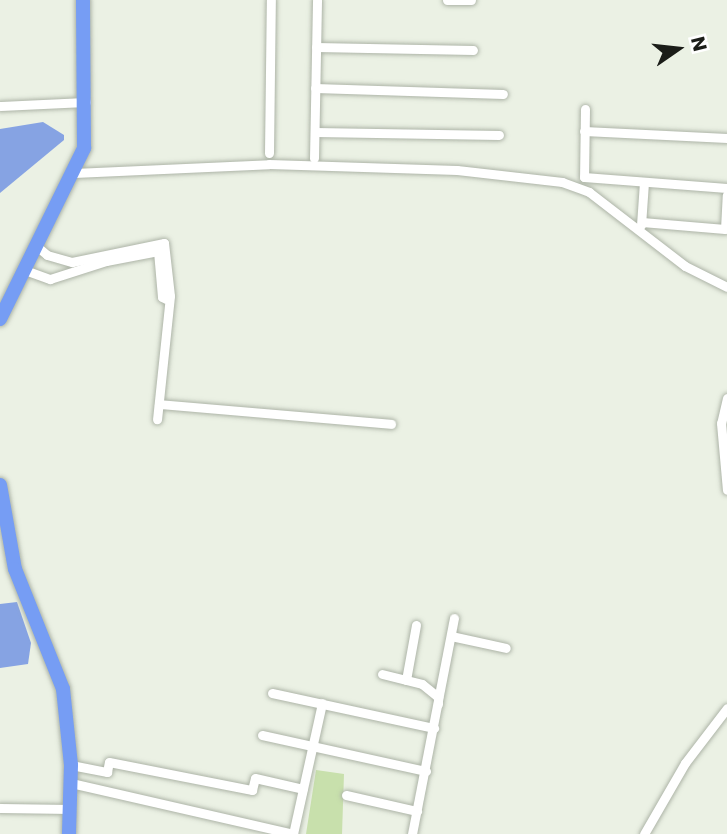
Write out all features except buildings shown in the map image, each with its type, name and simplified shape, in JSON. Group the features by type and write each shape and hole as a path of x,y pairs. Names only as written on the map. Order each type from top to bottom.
{"highway":[{"path":"0,319 34,244 74,173 84,148 86,102 83,0"},
{"path":"0,485 18,578 63,689 71,765 69,834"}],"street":[{"path":"269,153 271,0"},
{"path":"314,158 317,0"},
{"path":"447,0 471,0"},
{"path":"316,47 473,50"},
{"path":"314,88 503,94"},
{"path":"0,106 86,102"},
{"path":"584,109 584,177 727,188"},
{"path":"584,131 727,138"},
{"path":"315,132 499,135"},
{"path":"74,173 269,164 457,170 562,182 589,192 641,226 685,266 727,287"},
{"path":"641,226 644,182"},
{"path":"641,226 725,229 727,195"},
{"path":"34,244 47,255 72,262 164,243 166,299 158,419"},
{"path":"22,269 50,279 106,261 158,251 162,297 166,299"},
{"path":"727,398 721,423 727,490"},
{"path":"159,404 391,424"},
{"path":"412,834 454,618"},
{"path":"406,680 416,625"},
{"path":"451,636 506,648"},
{"path":"382,674 422,684 438,697 438,709"},
{"path":"272,693 434,728"},
{"path":"71,783 293,834 322,704"},
{"path":"644,834 685,763 727,708"},
{"path":"262,735 426,771"},
{"path":"71,765 107,772 109,762 252,790 255,778 303,789"},
{"path":"346,795 417,811"},
{"path":"0,808 71,809"}],"green space":[{"path":"316,770 344,774 342,834 306,834"}],"water":[{"path":"43,122 64,135 64,140 0,193 0,129"},
{"path":"17,602 31,643 28,664 0,668 0,604"}]}
